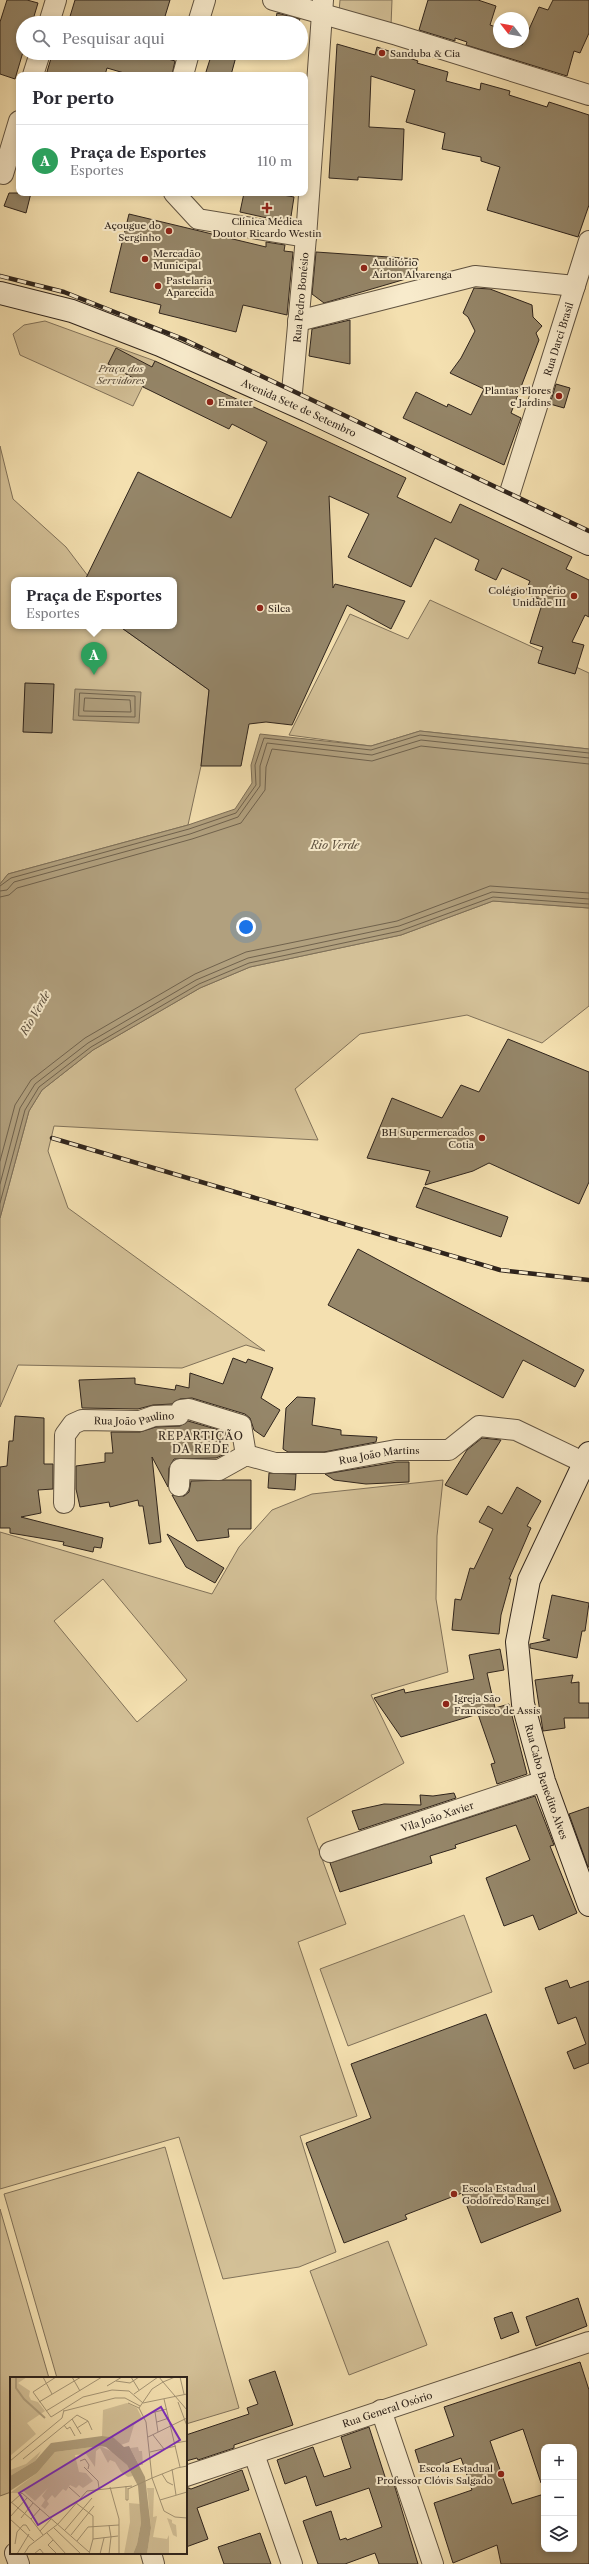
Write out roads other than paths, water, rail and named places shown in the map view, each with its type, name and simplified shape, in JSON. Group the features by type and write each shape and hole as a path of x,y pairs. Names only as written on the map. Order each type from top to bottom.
{"main road":[{"name":"Avenida Sete de Setembro","path":"0,292 72,311 160,345 291,403 589,544"},
{"name":"Rua Cabo Benedito Alves","path":"587,1458 529,1580 517,1642 523,1704 544,1781 587,1893"}],"street":[{"path":"51,16 56,0"},
{"path":"200,16 205,0"},
{"path":"273,0 322,7 397,35 589,95"},
{"name":"Rua Pedro Bonésio","path":"291,403 306,237 322,7"},
{"path":"34,72 38,60"},
{"path":"184,72 188,60"},
{"path":"3,174 16,132"},
{"path":"177,196 198,219 306,237"},
{"name":"Rua Darci Brasil","path":"506,505 589,241"},
{"path":"298,321 475,276 573,292"},
{"name":"Rua João Paulino","path":"64,1503 65,1435 73,1424 82,1420 140,1421 154,1416 179,1415 181,1410 189,1410 241,1425 246,1455"},
{"name":"Rua João Martins","path":"246,1455 276,1463 325,1463 396,1450 449,1450 480,1426 516,1430 587,1458"},
{"path":"179,1486 180,1470 219,1470 246,1455"},
{"name":"Vila João Xavier","path":"330,1852 544,1781"},
{"name":"Rua General Osório","path":"187,2476 589,2342"},
{"path":"381,2410 433,2564"},
{"path":"254,2454 292,2564"},
{"path":"15,2554 19,2564"},
{"path":"151,2554 154,2564"}],"water":[{"path":"75,689 141,692 139,723 73,720"},
{"name":"Rio Verde","path":"420,731 589,749 589,908 493,901 401,935 250,967 200,988 93,1050 42,1090 29,1111 0,1218 0,884 8,874 188,825 235,809 252,783 251,765 260,734 371,746"}],"railway":[{"path":"0,276 64,292 183,339 589,531"},
{"path":"52,1138 500,1270 589,1280"}],"place":[{"name":"Sanduba & Cia","path":"382,53"},
{"name":"Clínica Médica Doutor Ricardo Westin","path":"267,208"},
{"name":"Açougue do Serginho","path":"169,231"},
{"name":"Mercadão Municipal","path":"145,259"},
{"name":"Auditório Aírton Alvarenga","path":"364,268"},
{"name":"Pastelaria Aparecida","path":"158,286"},
{"name":"Plantas Flores e Jardins","path":"559,396"},
{"name":"Emater","path":"210,402"},
{"name":"Colégio Império Unidade III","path":"574,596"},
{"name":"Silca","path":"260,608"},
{"name":"Praça de Esportes","path":"94,675"},
{"name":"BH Supermercados Cotia","path":"482,1138"},
{"name":"Igreja São Francisco de Assis","path":"446,1704"},
{"name":"Escola Estadual Godofredo Rangel","path":"454,2194"},
{"name":"Escola Estadual Professor Clóvis Salgado","path":"501,2474"}],"district":[{"name":"REPARTIÇÃO DA REDE","path":"201,1442"}],"park label":[{"name":"Praça dos Servidores","path":"121,374"}]}
